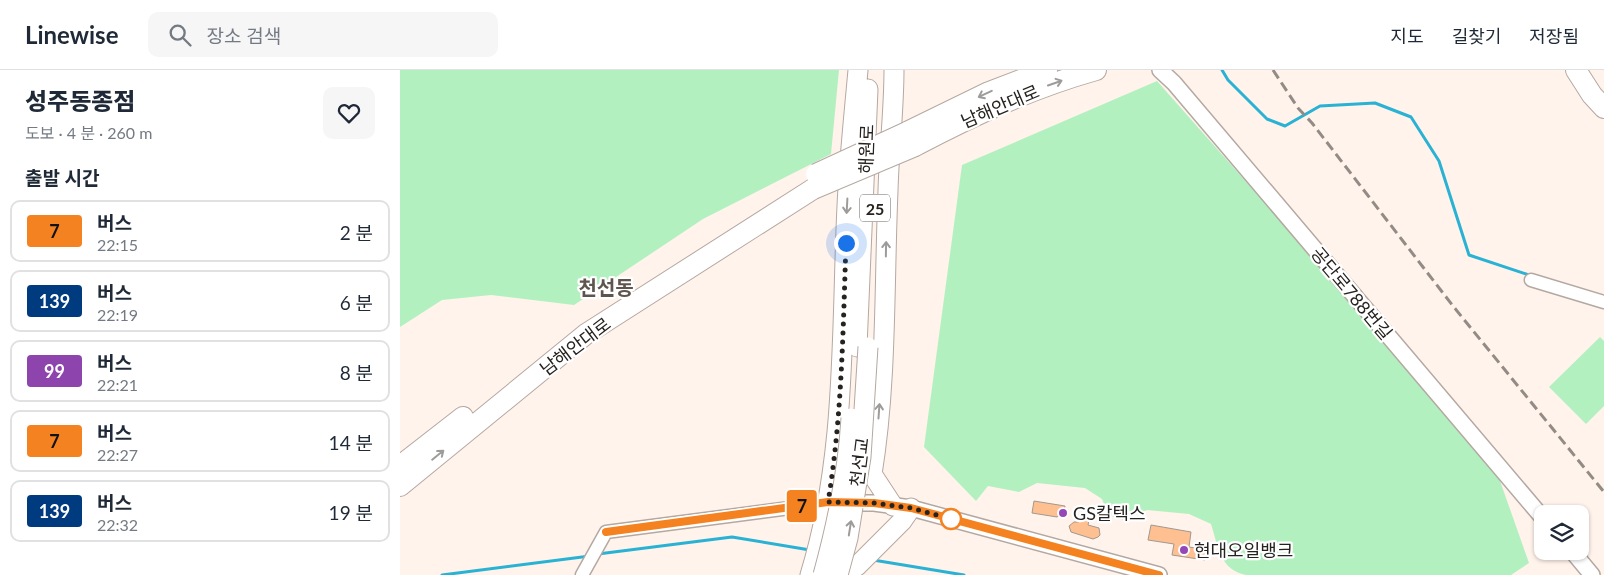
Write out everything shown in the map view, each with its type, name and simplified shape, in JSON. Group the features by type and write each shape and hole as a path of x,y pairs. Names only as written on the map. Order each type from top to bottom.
{"highway":[{"name":"남해안대로","path":"911,139 989,92 1047,70"},
{"path":"1576,70 1592,95 1604,108"},
{"path":"1584,70 1604,98"},
{"name":"남해안대로","path":"911,139 964,120 1014,97 1092,71"},
{"path":"810,183 911,139"},
{"name":"남해안대로","path":"400,466 538,359 644,283 753,211 810,183"},
{"name":"남해안대로","path":"400,486 586,334 810,183"}],"main road":[{"path":"815,572 827,510 837,437 842,372 847,206 858,70"},
{"name":"해원로","path":"862,347 869,70"},
{"name":"해원로","path":"862,347 878,130 886,70"},
{"path":"853,570 902,512 872,474 876,450 885,314 888,190 894,70"},
{"name":"천선교","path":"815,572 834,531 850,436 862,347"},
{"name":"천선교","path":"838,575 848,538 861,457 862,347"},
{"path":"837,437 841,459 848,468 862,469 866,467 876,450"}],"street":[{"name":"공단로788번길","path":"1160,70 1174,83 1534,508"},
{"path":"1531,280 1604,302"},
{"path":"584,571 603,536 874,503 902,512 1159,575"},
{"path":"1580,560 1592,575"}],"green space":[{"path":"400,70 839,70 831,154 703,219 574,305 491,295 442,300 400,327"},
{"path":"1157,81 1493,461 1529,563 1511,575 1246,575 1237,572 1225,562 1218,548 1211,524 1189,514 1147,510 1123,520 1108,514 1102,499 1085,488 1037,483 1019,492 988,486 976,501 924,447 962,165"},
{"path":"1600,337 1604,341 1604,406 1586,424 1549,387"}],"building":[{"path":"1034,501 1065,506 1064,512 1057,517 1032,513"},
{"path":"1084,512 1090,516 1088,525 1099,528 1100,535 1098,537 1093,539 1071,532 1069,526 1074,522 1079,522"},
{"path":"1151,525 1191,532 1189,547 1207,550 1205,560 1172,555 1174,544 1148,540"}],"waterway":[{"path":"1222,70 1228,80 1267,119 1285,126 1320,106 1375,103 1411,117 1439,161 1469,255 1532,276"},
{"path":"598,554 732,537 810,550"},
{"path":"442,575 590,556"},
{"path":"873,560 964,575"}],"railway":[{"path":"1273,70 1298,108 1312,123 1453,306 1604,492"}],"bus line":[{"name":"7","path":"606,532 828,502 874,503 911,508 1159,575"}],"place":[{"name":"GS칼텍스","path":"1063,513"},
{"name":"현대오일뱅크","path":"1184,550"}],"district":[{"name":"천선동","path":"606,287"}],"route":[{"path":"846,243 842,372 835,461 828,502 874,503 911,508 951,519"}]}
